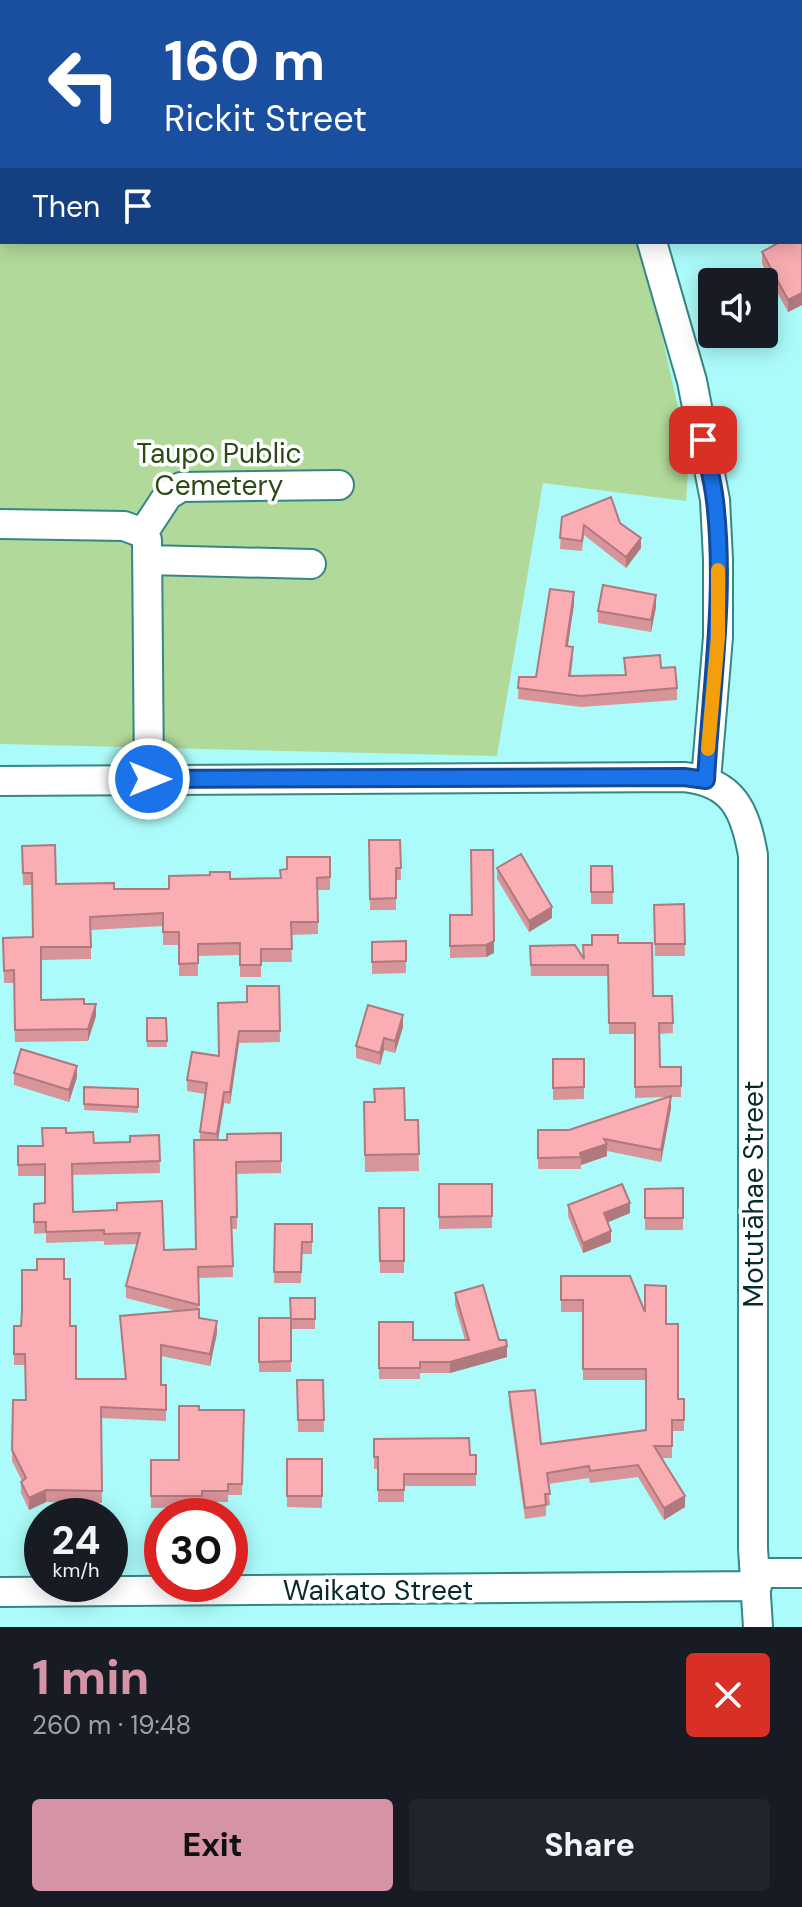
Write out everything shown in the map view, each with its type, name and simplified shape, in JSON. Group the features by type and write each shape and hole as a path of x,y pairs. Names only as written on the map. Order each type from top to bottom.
{"street":[{"path":"0,781 684,777 706,780 718,637 715,500 692,381 653,244"},
{"path":"149,779 145,547 168,495 181,487 339,485"},
{"path":"0,524 124,526 145,547 311,564"},
{"name":"Motutāhae Street","path":"706,780 724,791 739,807 748,826 753,855 758,1627"},
{"name":"Waikato Street","path":"0,1592 756,1580 802,1573"}],"green space":[{"name":"Taupo Public Cemetery","path":"0,244 641,244 689,457 686,501 543,483 497,756 0,744"}],"building":[{"path":"776,244 802,244 802,293 788,300 778,282 778,268 771,268 762,252"},
{"path":"611,497 620,523 641,538 626,557 584,525 582,541 560,538 562,517"},
{"path":"603,585 656,595 651,620 598,611"},
{"path":"550,589 574,592 566,646 573,647 569,676 626,675 624,658 660,655 661,668 675,667 677,688 581,696 518,688 519,677 536,677"},
{"path":"369,840 400,840 401,868 396,868 396,898 370,899"},
{"path":"55,845 56,884 114,883 114,889 169,889 169,876 230,872 230,879 281,878 280,870 287,869 287,857 330,857 330,877 317,878 318,922 291,922 292,949 261,949 261,965 240,965 240,943 198,944 198,963 179,964 179,932 163,932 163,913 90,917 91,947 41,947 41,1000 84,999 84,1004 96,1004 88,1029 15,1030 14,970 4,971 3,938 33,937 32,873 23,873 22,846"},
{"path":"471,850 493,850 494,941 486,945 450,946 450,915 472,915"},
{"path":"521,854 552,907 529,921 497,868"},
{"path":"591,866 612,866 613,892 591,892"},
{"path":"684,904 685,944 655,944 654,905"},
{"path":"592,935 618,935 618,943 652,943 653,996 672,996 673,1023 659,1023 660,1067 681,1067 681,1086 635,1087 635,1023 609,1023 608,965 531,965 530,946 575,945 584,959 583,945 592,945"},
{"path":"406,941 406,961 372,962 372,942"},
{"path":"247,986 279,986 280,1031 239,1031 230,1092 224,1092 217,1134 200,1132 207,1083 187,1080 192,1052 219,1056 218,1003 247,1002"},
{"path":"368,1005 403,1015 395,1041 384,1038 380,1053 356,1046"},
{"path":"147,1018 166,1018 167,1041 147,1041"},
{"path":"21,1049 77,1066 69,1090 14,1073"},
{"path":"553,1059 584,1059 584,1087 553,1088"},
{"path":"84,1087 138,1089 138,1107 84,1104"},
{"path":"404,1088 405,1120 418,1120 419,1154 365,1155 364,1102 375,1102 374,1089"},
{"path":"671,1096 661,1150 604,1139 607,1144 580,1153 581,1157 538,1158 538,1130 569,1130"},
{"path":"42,1128 66,1128 66,1133 93,1132 94,1143 130,1142 130,1136 159,1135 160,1161 72,1164 73,1212 117,1210 117,1203 162,1201 164,1250 196,1249 194,1140 227,1140 227,1134 281,1133 281,1161 236,1162 237,1217 231,1217 233,1266 198,1267 199,1305 126,1286 140,1233 104,1234 104,1230 46,1232 46,1222 34,1222 34,1204 45,1203 45,1164 18,1165 18,1146 43,1146"},
{"path":"439,1184 492,1184 492,1216 439,1217"},
{"path":"622,1184 630,1203 604,1213 611,1231 583,1243 568,1205"},
{"path":"683,1188 683,1218 645,1218 645,1189"},
{"path":"379,1208 404,1208 404,1261 380,1261"},
{"path":"275,1224 312,1224 312,1242 302,1242 301,1272 274,1272"},
{"path":"37,1259 64,1259 64,1279 70,1279 70,1326 76,1326 76,1379 126,1379 120,1316 199,1309 199,1318 217,1321 210,1354 161,1345 161,1385 166,1385 166,1410 101,1407 102,1491 46,1490 29,1498 21,1482 26,1478 12,1450 13,1400 26,1400 25,1354 14,1354 14,1326 21,1326 22,1270 37,1270"},
{"path":"561,1276 630,1276 645,1312 645,1285 666,1286 666,1324 678,1324 678,1399 684,1399 684,1420 672,1420 672,1446 654,1446 685,1496 664,1508 638,1465 590,1471 589,1466 547,1473 550,1494 545,1494 546,1505 525,1508 509,1392 535,1390 541,1444 646,1430 646,1369 583,1369 583,1300 561,1300"},
{"path":"483,1285 499,1340 506,1340 507,1346 450,1362 420,1362 420,1368 379,1368 379,1322 413,1322 413,1340 469,1340 455,1293"},
{"path":"290,1298 315,1298 315,1319 291,1319 291,1361 259,1362 259,1318 291,1318"},
{"path":"297,1380 323,1380 324,1420 298,1420"},
{"path":"179,1406 199,1406 199,1410 244,1410 242,1484 228,1484 228,1491 202,1491 202,1496 151,1496 151,1460 179,1460"},
{"path":"469,1438 470,1455 476,1455 476,1474 404,1474 404,1490 378,1490 378,1457 374,1457 374,1439"},
{"path":"287,1459 322,1459 322,1496 287,1496"}],"slow traffic":[{"path":"708,749 718,637 718,570"}],"route":[{"path":"149,779 684,777 706,780 718,637 718,559 715,500 703,440"}]}
